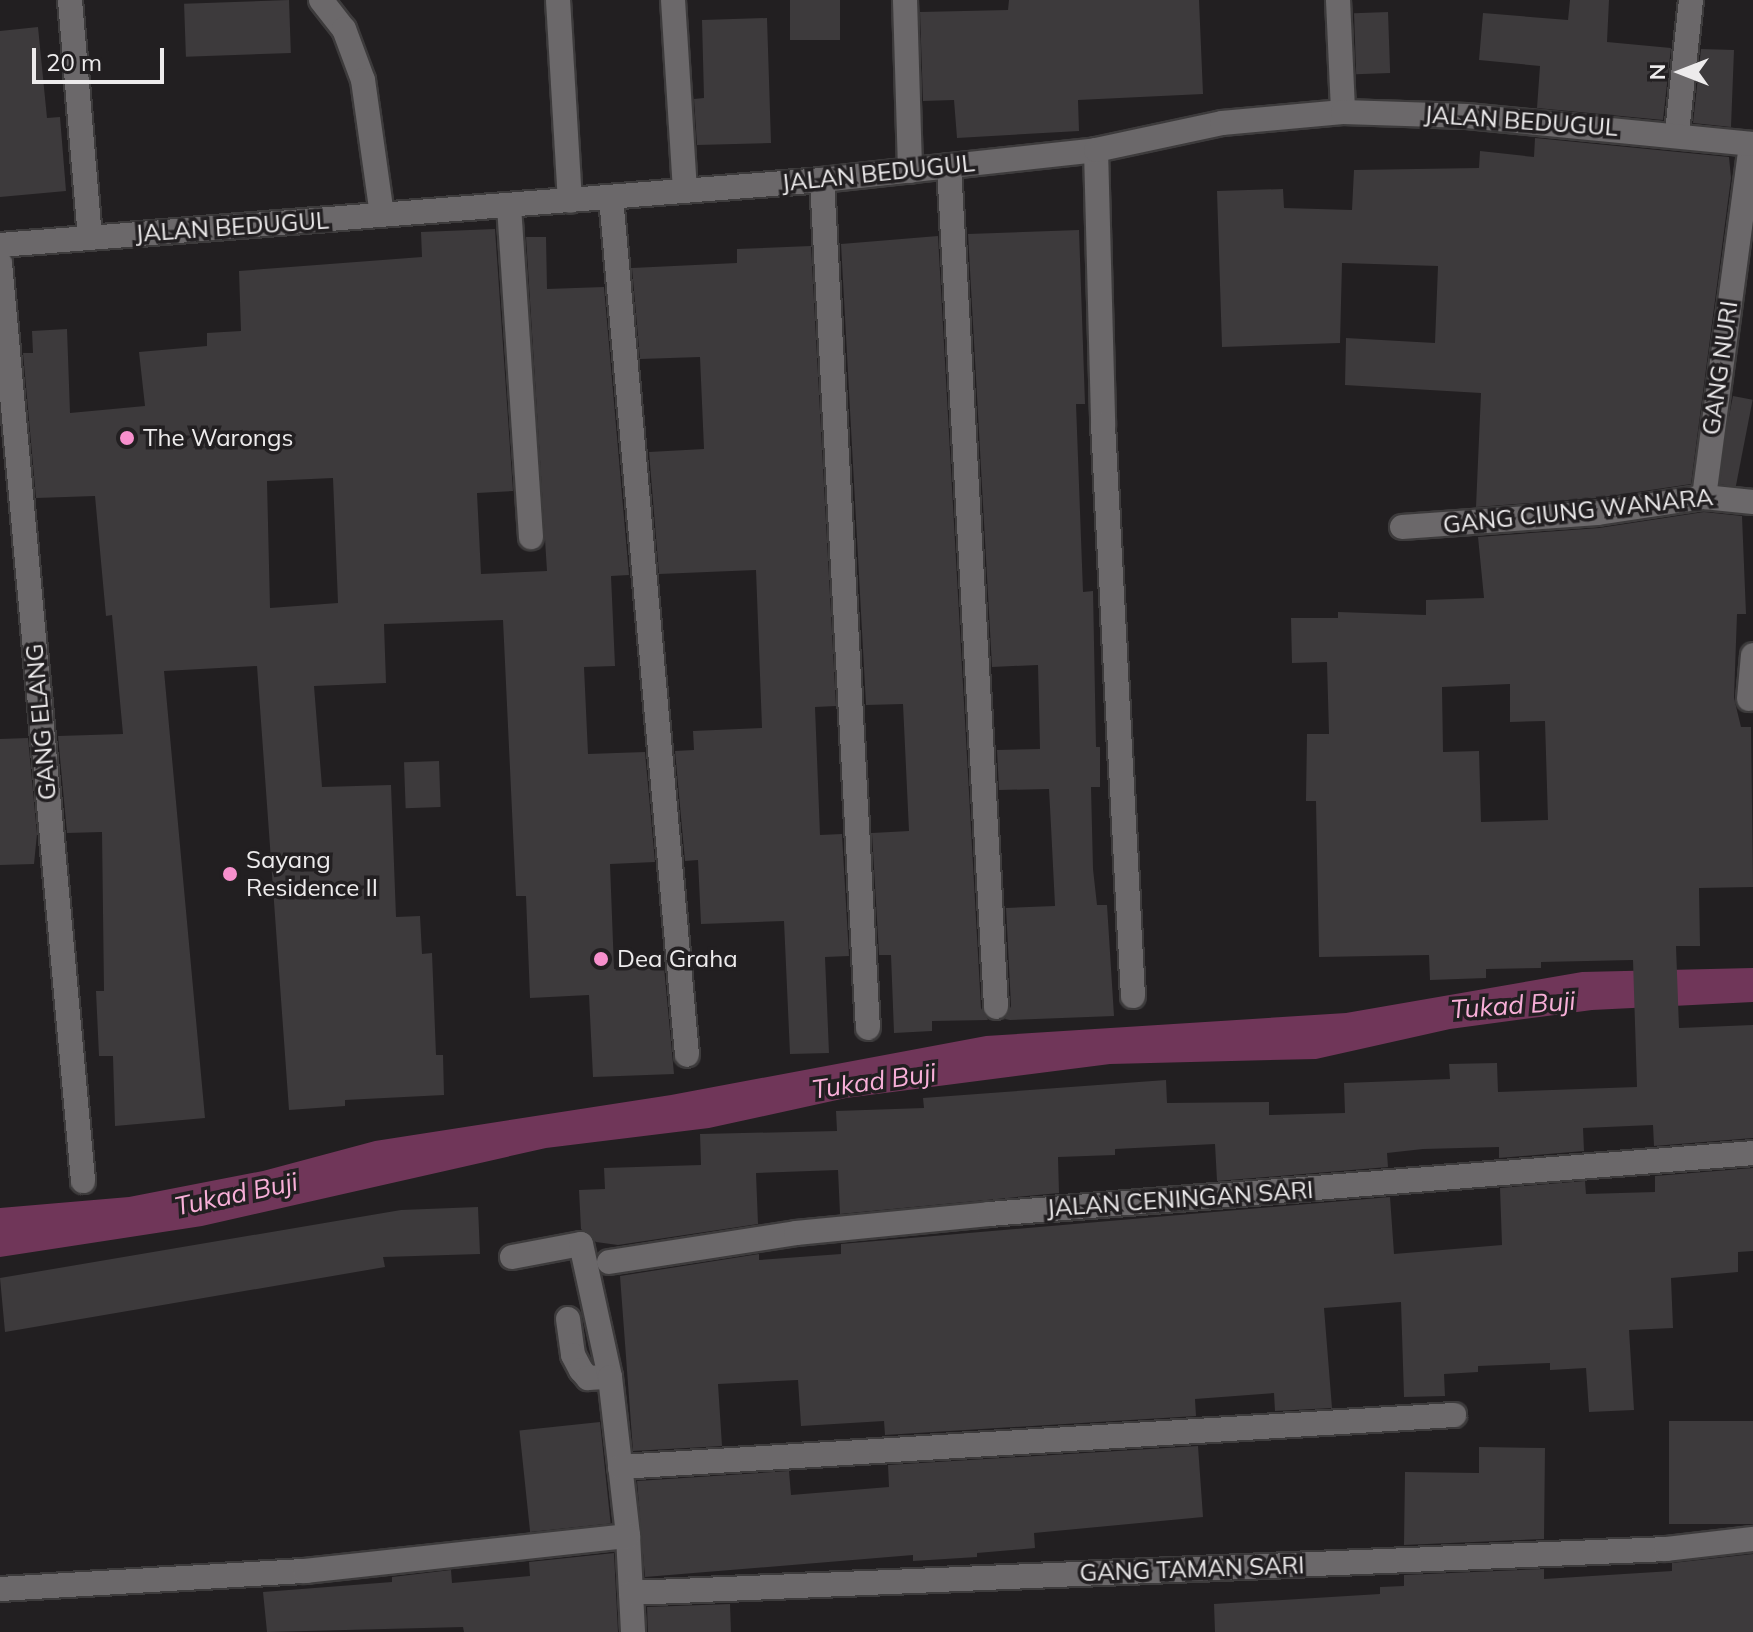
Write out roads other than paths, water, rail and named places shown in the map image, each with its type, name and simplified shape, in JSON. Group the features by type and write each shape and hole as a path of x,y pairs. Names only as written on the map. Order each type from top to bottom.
{"street":[{"path":"70,0 90,238"},
{"path":"321,0 344,29 363,80 382,215"},
{"path":"558,0 570,201"},
{"path":"673,0 685,190"},
{"path":"905,0 910,171"},
{"path":"1338,0 1343,112"},
{"path":"1677,133 1691,0"},
{"name":"JALAN BEDUGUL","path":"0,245 822,180 1096,150 1222,123 1343,112 1430,113 1677,133 1752,144"},
{"name":"GANG NURI","path":"1704,497 1752,144"},
{"path":"1096,150 1103,424 1133,996"},
{"path":"949,166 996,1007"},
{"path":"822,180 868,1028"},
{"path":"611,197 687,1055"},
{"path":"509,206 531,537"},
{"name":"GANG ELANG","path":"0,263 83,1181"},
{"name":"GANG CIUNG WANARA","path":"1402,527 1598,513 1704,497 1753,502"},
{"path":"1749,699 1753,655"},
{"name":"JALAN CENINGAN SARI","path":"609,1262 796,1233 974,1215 1753,1153"},
{"path":"512,1257 581,1244 610,1377 628,1536 633,1632"},
{"path":"568,1319 573,1355 581,1370 588,1378 610,1377"},
{"path":"620,1467 1454,1415"},
{"path":"0,1589 305,1571 628,1536"},
{"name":"GANG TAMAN SARI","path":"631,1593 1650,1550 1753,1539"}],"water":[{"name":"Tukad Buji","path":"1753,968 1753,1002 1592,1010 1450,1029 1316,1059 1110,1064 846,1098 709,1128 546,1148 202,1226 0,1257 0,1208 129,1197 263,1171 375,1141 671,1095 986,1036 1346,1013 1582,972"}],"place":[{"name":"The Warongs","path":"127,438"},
{"name":"Sayang Residence II","path":"230,874"},
{"name":"Dea Graha","path":"601,959"}]}
